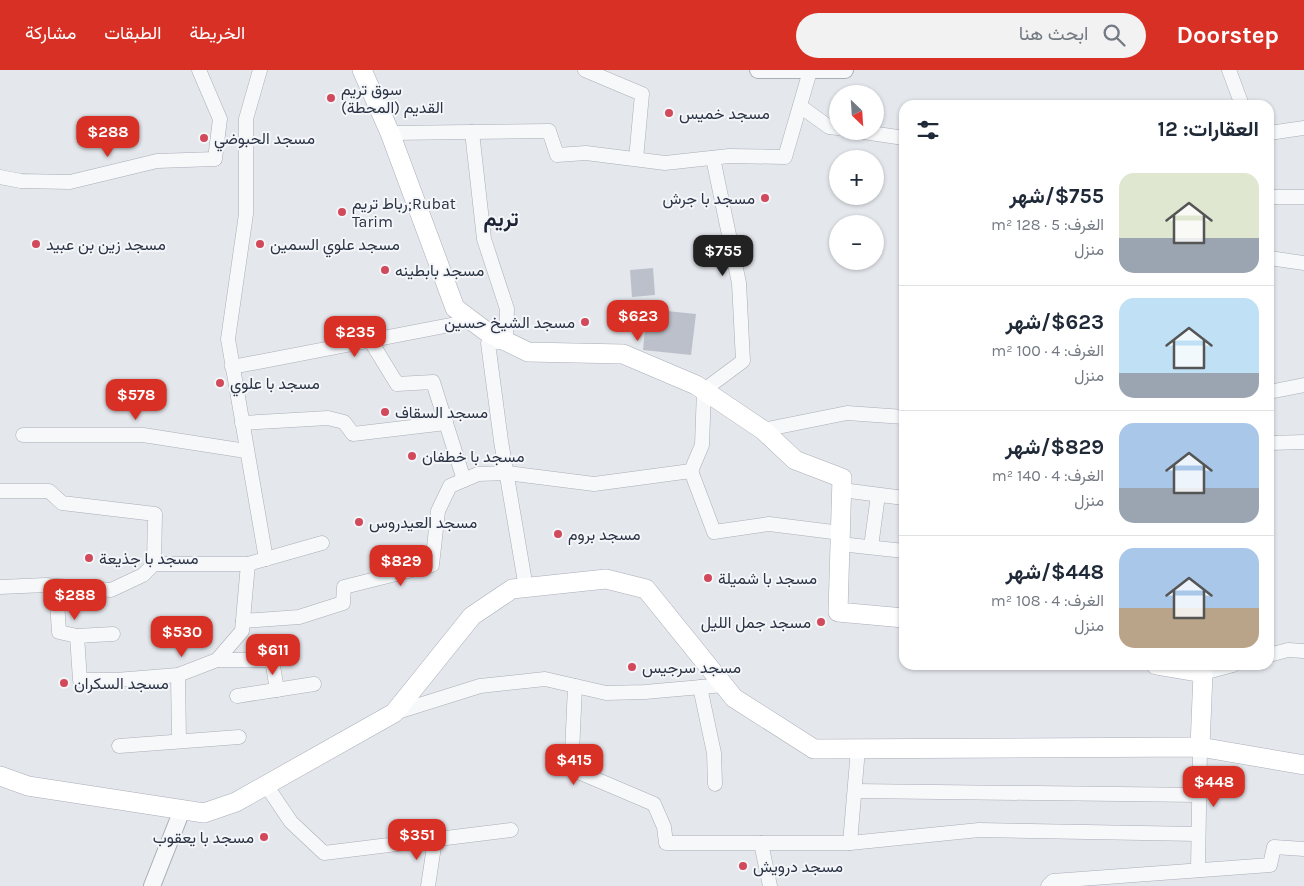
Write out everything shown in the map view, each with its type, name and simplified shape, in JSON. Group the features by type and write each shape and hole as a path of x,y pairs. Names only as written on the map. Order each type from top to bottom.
{"main road":[{"path":"362,70 390,133 455,308 487,332 528,352 622,354 704,390 763,430 795,460 842,478 838,612 899,618"},
{"path":"0,776 28,786 204,813 236,802 394,713 472,616 512,589 606,579 646,589 734,698 814,749 1200,746 1304,765"},
{"path":"1185,670 1203,673 1200,746"}],"street":[{"path":"0,177 21,181 70,182 156,161 215,159 220,119 199,70"},
{"path":"260,70 246,120 246,214 228,339 266,559"},
{"path":"585,70 642,94 636,160"},
{"path":"758,70 845,70"},
{"path":"1229,70 1240,100"},
{"path":"390,133 549,131 557,155 586,153 665,163 712,158 785,156 810,71"},
{"path":"800,106 829,127"},
{"path":"1274,132 1304,128"},
{"path":"472,132 484,239 507,309 506,342 488,343 506,473 526,588"},
{"path":"884,135 899,137"},
{"path":"712,158 739,283 743,361 704,390 702,446 690,471 714,532 769,524 840,538 871,547 899,550"},
{"path":"1274,197 1304,196"},
{"path":"1274,259 1304,263"},
{"path":"232,367 471,321"},
{"path":"370,340 397,384 433,382 464,480"},
{"path":"1274,391 1304,385"},
{"path":"763,430 847,413 899,417"},
{"path":"242,423 328,418 344,422 354,434 446,423"},
{"path":"23,435 143,435 246,452"},
{"path":"1274,443 1304,442"},
{"path":"243,621 299,617 343,602 344,587 432,565 438,511 450,486 478,474 506,473 594,484 690,471"},
{"path":"842,490 899,497"},
{"path":"0,491 49,491 62,504 155,514 154,564"},
{"path":"871,547 878,495"},
{"path":"0,587 56,586 111,590 143,574 154,564 248,564 322,543"},
{"path":"217,660 242,631 248,564"},
{"path":"56,586 59,632 77,636 113,634"},
{"path":"77,636 80,680 116,680 178,675 217,660 272,660 276,690"},
{"path":"1274,654 1288,650 1304,651"},
{"path":"1203,673 1214,670"},
{"path":"178,675 179,741"},
{"path":"394,713 480,686 545,679 606,693 724,685"},
{"path":"237,696 314,684"},
{"path":"575,686 572,753 581,774 654,804 664,827 666,843 850,843 979,830 1198,834"},
{"path":"700,687 714,753 715,784"},
{"path":"119,746 239,737"},
{"path":"1198,870 1200,746"},
{"path":"850,843 858,749"},
{"path":"266,785 291,822 324,853 511,830"},
{"path":"855,791 1200,795"},
{"path":"152,886 182,810"},
{"path":"428,886 435,840"},
{"path":"761,843 770,886"},
{"path":"1048,886 1053,881 1270,865 1274,847 1304,849"}],"building":[{"path":"653,268 655,295 632,297 630,270"},
{"path":"647,309 696,314 691,355 643,350"}],"place":[{"name":"سوق تريم القديم (المحطة)","path":"331,98"},
{"name":"مسجد خميس","path":"669,113"},
{"name":"مسجد الحبوضي","path":"204,138"},
{"name":"مسجد با جرش","path":"765,198"},
{"name":"رباط تريم;Rubat Tarim","path":"342,212"},
{"name":"مسجد زين بن عبيد","path":"36,244"},
{"name":"مسجد علوي السمين","path":"260,244"},
{"name":"مسجد بابطينه","path":"385,270"},
{"name":"مسجد الشيخ حسين","path":"585,322"},
{"name":"مسجد با علوي","path":"220,383"},
{"name":"مسجد السقاف","path":"385,412"},
{"name":"مسجد با خطفان","path":"412,456"},
{"name":"مسجد العيدروس","path":"359,522"},
{"name":"مسجد بروم","path":"558,534"},
{"name":"مسجد با جذيعة","path":"89,558"},
{"name":"مسجد با شميلة","path":"708,578"},
{"name":"مسجد جمل الليل","path":"821,622"},
{"name":"مسجد سرجيس","path":"632,667"},
{"name":"مسجد السكران","path":"64,683"},
{"name":"مسجد با يعقوب","path":"264,837"},
{"name":"مسجد درويش","path":"743,866"}],"district":[{"name":"تريم","path":"501,219"}]}
